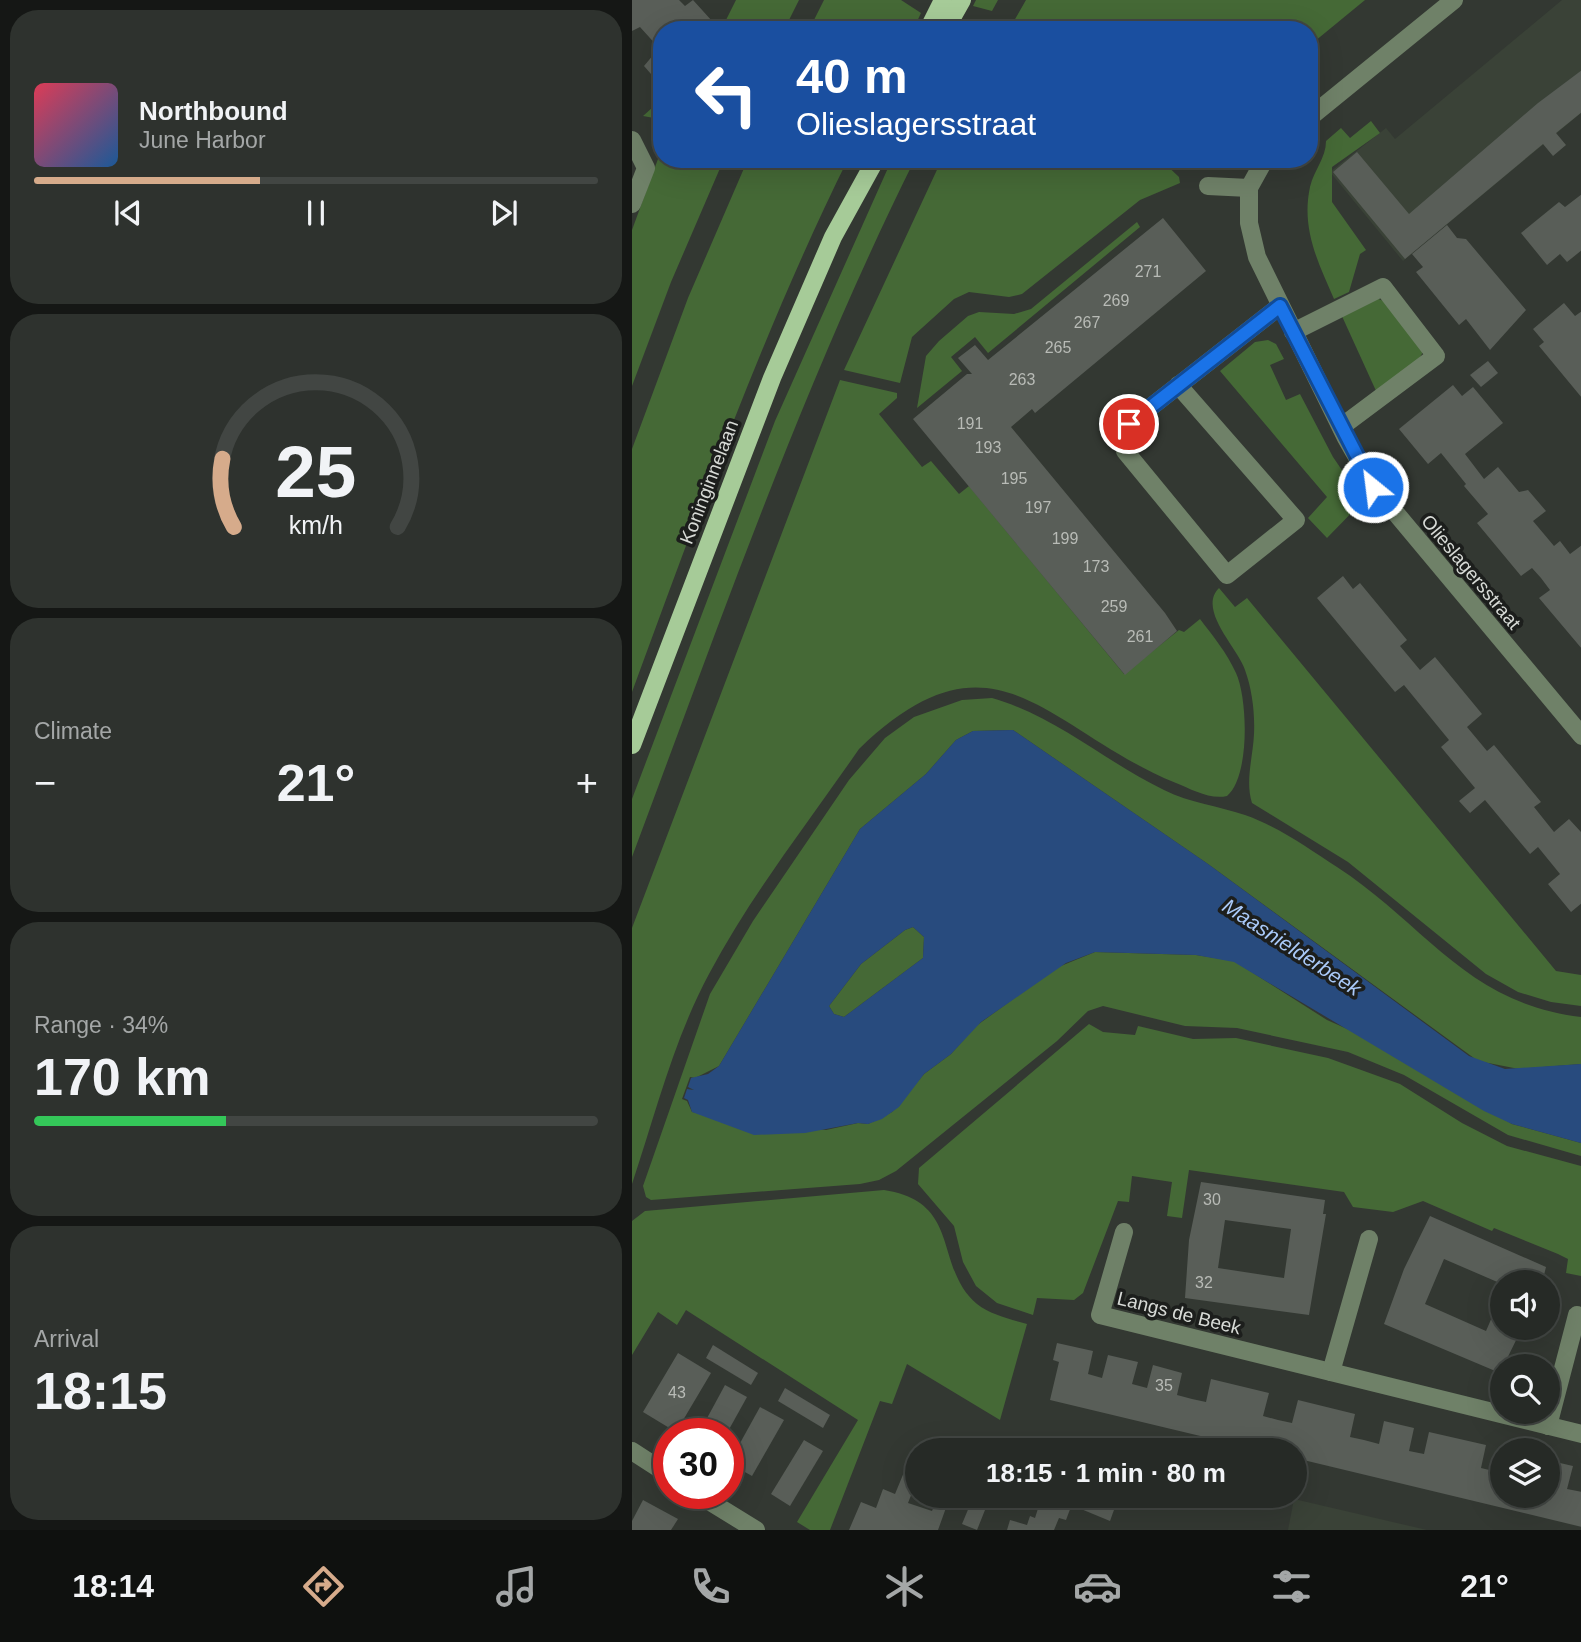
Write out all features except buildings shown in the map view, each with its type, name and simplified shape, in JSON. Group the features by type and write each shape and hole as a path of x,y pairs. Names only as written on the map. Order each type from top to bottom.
{"main road":[{"path":"932,21 943,0"},
{"path":"950,21 962,0"},
{"name":"Koninginnelaan","path":"833,237 858,168"},
{"name":"Koninginnelaan","path":"632,745 771,378 833,237 871,168"}],"street":[{"path":"1318,110 1449,1"},
{"path":"632,140 646,168 632,204"},
{"name":"Olieslagersstraat","path":"1260,168 1249,188 1249,223 1257,257 1373,487 1581,736"},
{"path":"1208,186 1249,188"},
{"path":"1293,332 1383,287 1436,356 1341,427"},
{"path":"1178,384 1296,520 1227,575 1125,451 1129,424 1178,384 1280,306"},
{"name":"Langs de Beek","path":"1124,1232 1100,1315 1581,1434"},
{"path":"1331,1372 1369,1240"},
{"path":"1548,1426 1577,1315"},
{"path":"632,1451 653,1465"},
{"path":"722,1509 756,1530"}],"shaded area":[{"path":"1562,0 1581,0 1581,113 1403,261 1330,172 1386,128 1395,139"},
{"path":"1307,1502 1427,1530 1288,1530 1292,1508 1307,1508"}],"green space":[{"path":"736,0 799,0 788,21 726,21"},
{"path":"824,0 901,0 921,13 917,21 814,21"},
{"path":"976,0 998,0 992,11 973,6"},
{"path":"1026,0 1365,0 1318,39 1318,21 1014,21"},
{"path":"653,107 653,118 643,116"},
{"path":"1371,121 1380,133 1332,167 1332,202 1366,250 1360,254 1349,292 1334,299 1309,231 1308,202 1310,187 1326,141 1341,128 1350,138"},
{"path":"655,168 720,168 671,282 632,386 632,230"},
{"path":"744,168 844,168 760,356 632,692 632,449 688,298"},
{"path":"888,168 911,168 874,244 799,417 632,857 632,799 775,421"},
{"path":"938,168 1170,168 1179,177 1180,183 1140,200 1022,294 1009,297 969,292 954,299 912,337 900,383 844,370"},
{"path":"1137,222 1140,227 988,353 975,337 951,357 962,371 917,408 926,356 968,316 979,312 1014,314 1031,309"},
{"path":"1376,298 1386,302 1423,352 1419,359 1377,393 1341,314"},
{"path":"1268,340 1276,344 1284,359 1270,365 1286,400 1300,394 1333,457 1363,501 1327,538 1308,518 1327,497 1220,371 1255,342"},
{"path":"840,380 897,393 897,398 879,414 922,467 931,461 959,494 969,486 1124,674 1179,630 1184,632 1200,619 1220,645 1240,685 1245,737 1240,772 1227,796 1201,793 1131,761 1020,697 985,688 948,691 907,710 859,749 761,888 725,945 685,1025 632,1184 632,928"},
{"path":"1219,588 1235,607 1247,598 1556,971 1581,975 1581,1006 1551,1002 1518,992 1486,974 1348,862 1252,803 1249,786 1254,734 1253,701 1241,661 1216,618 1214,597"},
{"path":"992,698 1037,716 1164,790 1245,815 1281,832 1368,890 1477,979 1507,996 1541,1009 1581,1017 1581,1064 1519,1069 1478,1061 1208,864 1013,730 973,731 956,740 926,774 860,829 719,1066 695,1078 690,1077 682,1099 687,1101 692,1112 826,1130 858,1123 868,1124 892,1112 924,1074 951,1054 976,1026 1056,968 1095,952 1196,955 1234,961 1327,1020 1363,1036 1512,1124 1581,1143 1581,1156 1508,1135 1404,1075 1348,1052 1237,1028 1185,1026 1103,1006 1088,1011 1057,1041 896,1171 879,1180 860,1184 651,1200 646,1197 643,1186 710,994 753,921 849,780 885,738 914,717 962,700"},
{"path":"913,927 924,937 923,958 844,1017 834,1014 829,1006 861,964 905,930"},
{"path":"1089,1024 1103,1032 1135,1035 1138,1026 1193,1039 1236,1038 1328,1058 1400,1084 1462,1123 1507,1146 1581,1166 1581,1276 1566,1273 1568,1259 1558,1254 1494,1228 1492,1231 1423,1201 1393,1212 1353,1207 1344,1192 1189,1170 1182,1218 1167,1216 1172,1182 1132,1176 1129,1202 1118,1201 1083,1293 1074,1300 1037,1298 1033,1315 997,1303 976,1286 963,1262 954,1226 918,1184 919,1168"},
{"path":"884,1190 909,1197 926,1208 937,1222 964,1289 977,1304 994,1314 1027,1324 1000,1420 907,1364 892,1404 880,1401 830,1530 810,1530 797,1522 858,1420 686,1310 677,1325 658,1312 632,1355 632,1221 645,1211"}],"water":[{"name":"Maasnielderbeek","path":"1013,730 1208,864 1469,1056 1505,1069 1581,1064 1581,1143 1512,1124 1484,1111 1234,962 1196,955 1095,952 1066,963 981,1022 951,1054 924,1074 899,1107 882,1119 868,1124 858,1123 805,1133 754,1135 692,1112 688,1100 684,1098 687,1089 694,1090 688,1087 691,1078 708,1074 719,1066 860,829 926,774 956,740 973,731","holes":["913,927 924,937 923,958 844,1017 834,1014 829,1006 861,964 905,930"]}],"route":[{"path":"1129,424 1280,306 1373,487"}]}
